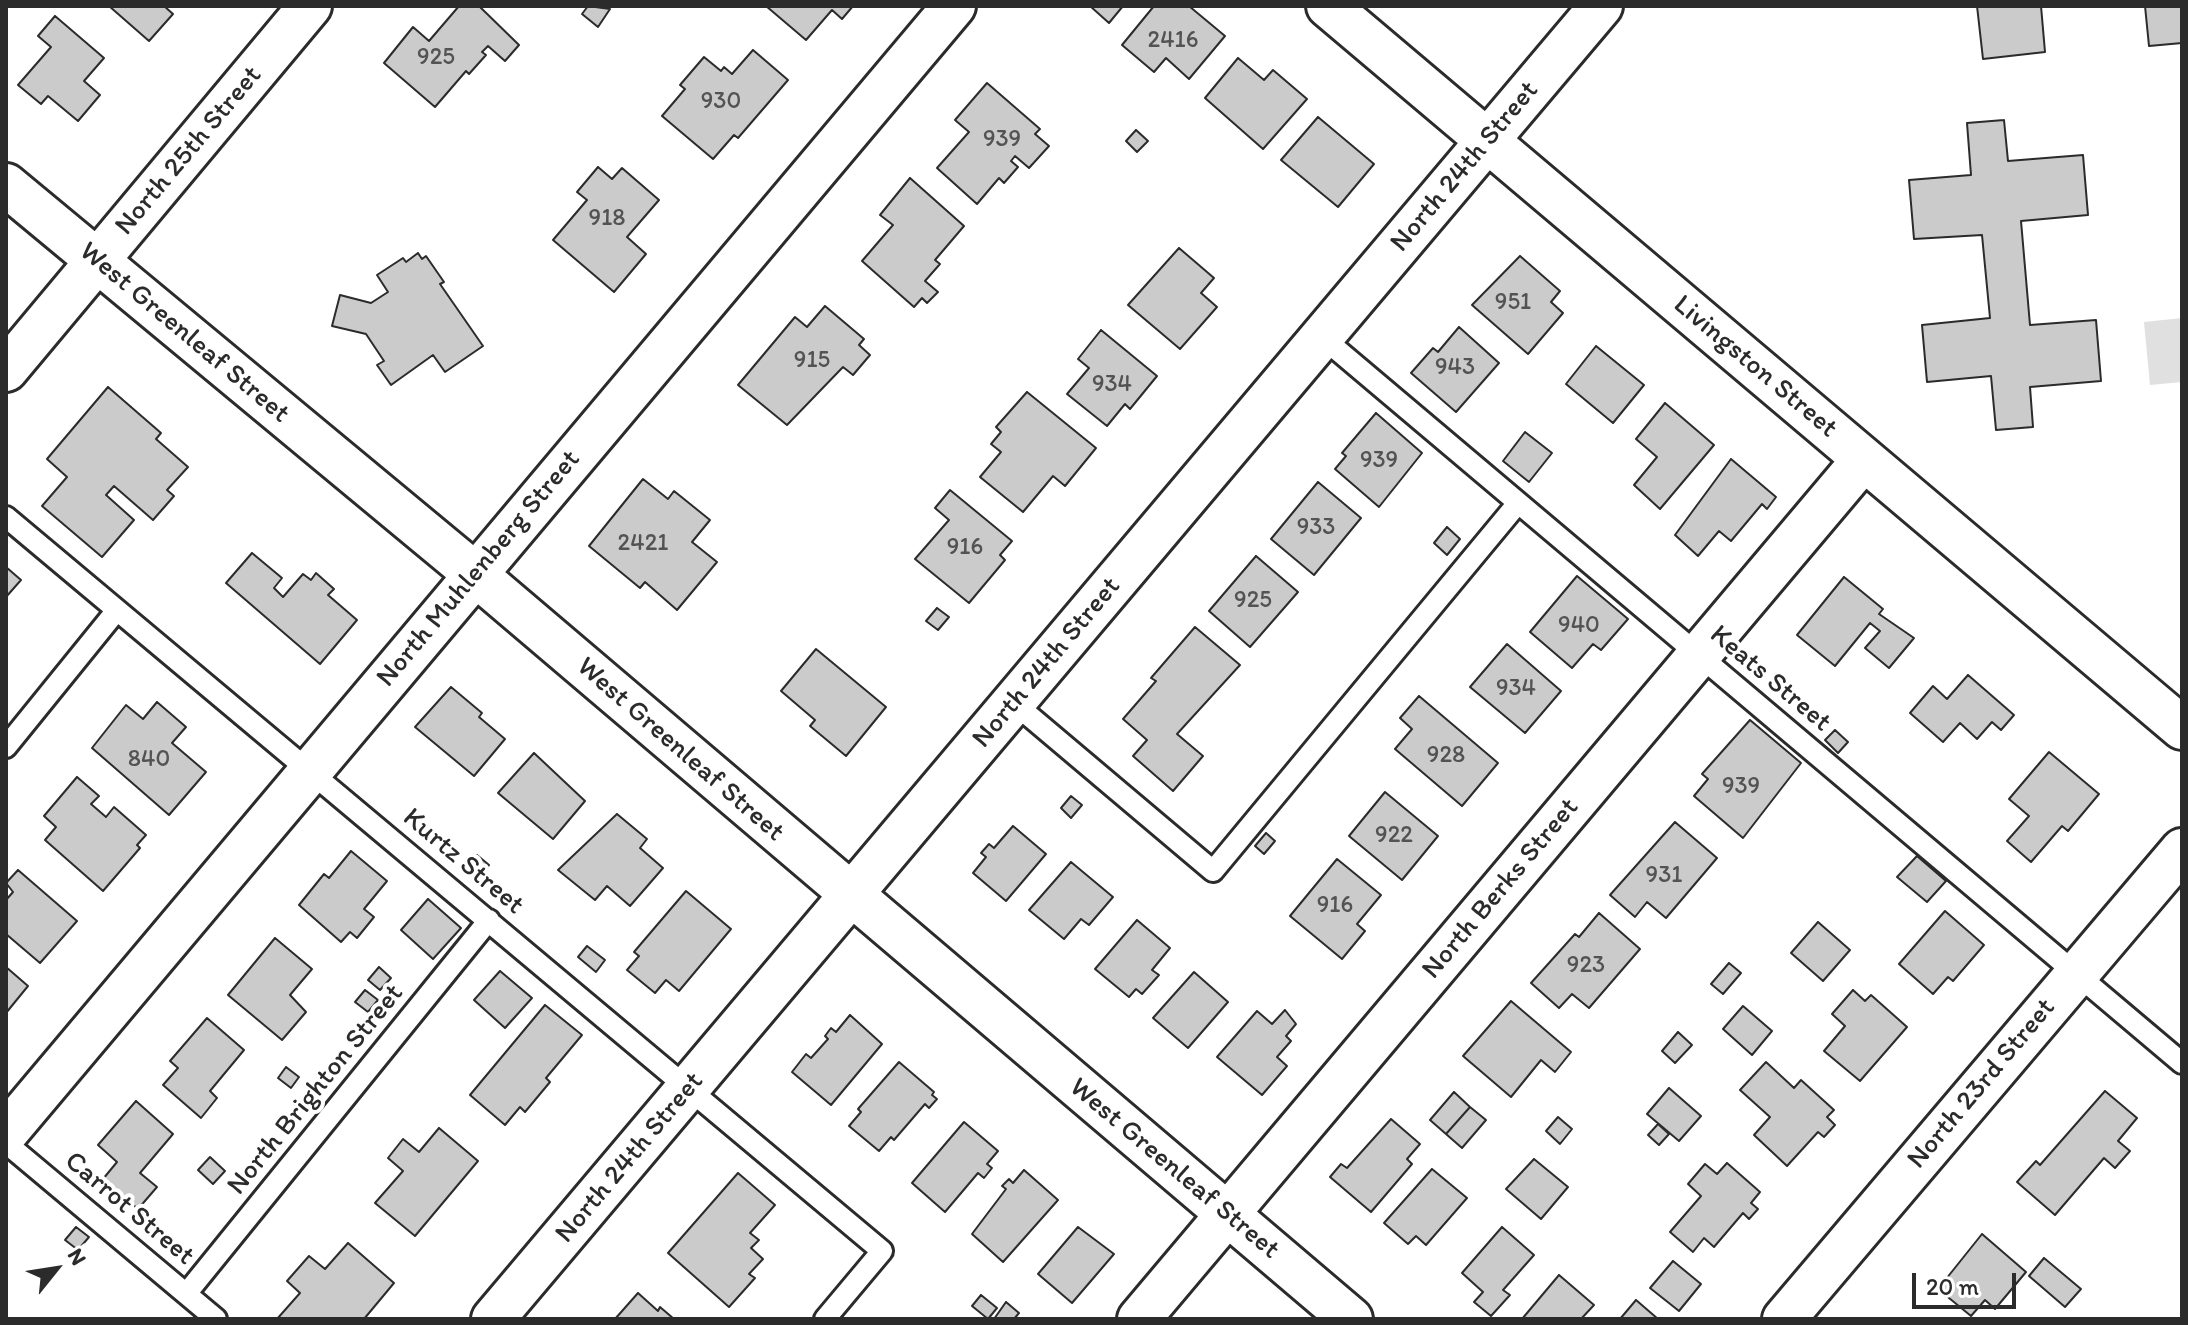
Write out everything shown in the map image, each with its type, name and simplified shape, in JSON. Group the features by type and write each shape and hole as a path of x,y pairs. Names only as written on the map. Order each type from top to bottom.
{"street":[{"name":"North 25th Street","path":"6,370 310,6"},
{"name":"North Muhlenberg Street","path":"6,1133 954,6"},
{"name":"Livingston Street","path":"1328,6 2182,728"},
{"name":"North 24th Street","path":"493,1319 1601,6"},
{"name":"West Greenleaf Street","path":"6,185 475,574 1351,1319"},
{"name":"North Berks Street","path":"1139,1319 1864,459"},
{"name":"North 23rd Street","path":"1784,1319 2182,850"}],"lane":[{"name":"Keats Street","path":"1322,337 2182,1063"},
{"path":"1014,703 1213,871 1518,503"},
{"name":"Kurtz Street","path":"6,517 882,1251 825,1319"},
{"path":"6,747 117,610"},
{"name":"North Brighton Street","path":"186,1294 489,920"},
{"name":"Carrot Street","path":"6,1143 216,1319"}],"shaded area":[{"path":"2182,318 2182,382 2150,385 2144,322"}],"building":[{"path":"109,6 164,6 173,14 149,41"},
{"path":"459,6 479,6 519,45 505,61 488,46 482,52 486,55 469,74 466,71 435,107 384,63 413,27 429,41"},
{"path":"588,6 610,9 598,27 582,14"},
{"path":"766,6 853,6 842,19 832,10 806,40"},
{"path":"1090,6 1123,6 1109,23"},
{"path":"1154,6 1189,6 1225,36 1189,79 1166,58 1154,72 1122,45"},
{"path":"1977,6 2041,6 2045,52 1983,59"},
{"path":"2145,6 2182,6 2182,43 2149,46"},
{"path":"55,16 104,58 84,81 100,95 78,121 48,96 41,104 18,85 51,47 38,36"},
{"path":"753,50 788,80 738,138 734,135 713,159 662,116 685,89 680,85 704,57 721,71 724,67 732,74"},
{"path":"1238,58 1264,80 1273,70 1307,99 1263,149 1205,98"},
{"path":"987,83 1040,129 1035,134 1049,146 1029,168 1015,156 1011,161 1018,167 1004,183 999,178 977,204 937,168 969,132 955,120"},
{"path":"1318,117 1374,164 1338,207 1281,160"},
{"path":"2004,120 2008,161 2083,155 2088,215 2021,221 2030,325 2096,320 2101,381 2030,387 2033,427 1996,430 1991,376 1927,382 1922,325 1990,318 1982,235 1914,239 1909,180 1971,175 1967,123"},
{"path":"1136,130 1148,141 1137,152 1126,141"},
{"path":"598,167 612,179 622,168 659,200 627,237 646,254 614,292 553,240 587,200 577,192"},
{"path":"910,178 964,226 935,260 940,264 925,281 938,292 927,303 922,298 914,307 862,261 893,225 880,215"},
{"path":"1179,248 1214,278 1201,293 1217,307 1180,349 1128,305"},
{"path":"418,253 422,259 426,256 444,282 440,284 483,346 445,372 433,355 391,385 377,365 384,361 366,334 332,326 340,295 371,303 388,292 377,275 403,258 406,262"},
{"path":"1520,256 1560,291 1551,302 1563,313 1528,354 1472,305"},
{"path":"825,306 864,339 859,345 870,355 853,375 843,367 787,425 738,385 795,317 807,327"},
{"path":"1459,327 1499,363 1456,412 1411,373 1433,348 1438,352"},
{"path":"1101,330 1157,376 1130,409 1125,404 1107,426 1067,394 1089,368 1078,359"},
{"path":"1596,346 1644,385 1613,423 1566,384"},
{"path":"108,387 161,433 156,439 188,467 167,490 174,496 153,520 114,486 106,495 134,520 102,557 42,506 67,477 47,459"},
{"path":"1027,392 1096,448 1065,486 1053,476 1023,512 980,477 1001,452 991,444 1001,432 996,427"},
{"path":"1665,403 1714,445 1660,509 1634,485 1657,457 1636,439"},
{"path":"1376,413 1422,453 1379,507 1335,469 1346,456 1342,453"},
{"path":"1525,432 1552,453 1529,482 1503,461"},
{"path":"1731,459 1776,497 1767,509 1762,504 1731,541 1719,531 1698,556 1675,535"},
{"path":"643,479 668,499 674,491 710,520 692,542 717,562 677,610 645,582 640,588 589,546"},
{"path":"1318,482 1361,518 1314,575 1271,539"},
{"path":"950,490 1012,541 1000,555 1005,560 969,603 915,559 949,520 935,508"},
{"path":"1447,527 1460,539 1447,555 1434,543"},
{"path":"252,553 282,578 274,588 283,597 303,574 311,580 316,573 334,589 328,595 357,620 320,664 226,583"},
{"path":"1256,556 1298,592 1250,647 1209,611"},
{"path":"6,567 21,580 6,597"},
{"path":"1577,576 1628,619 1601,650 1593,644 1572,668 1530,632"},
{"path":"1844,577 1883,609 1879,614 1914,638 1889,668 1865,648 1880,631 1870,623 1835,666 1797,635"},
{"path":"937,608 949,617 938,630 926,621"},
{"path":"1195,627 1240,665 1177,734 1203,756 1173,791 1133,756 1147,740 1123,719 1156,681 1151,678"},
{"path":"1507,644 1561,691 1525,733 1470,687"},
{"path":"816,649 886,707 846,756 810,726 815,720 781,691"},
{"path":"1968,675 2014,715 2001,730 1992,722 1977,739 1960,723 1943,742 1910,713 1933,686 1947,699"},
{"path":"451,687 482,713 479,717 505,739 474,776 415,727"},
{"path":"1419,696 1498,763 1462,806 1395,749 1412,729 1400,718"},
{"path":"157,702 186,727 172,743 206,772 169,815 92,748 126,705 143,719"},
{"path":"1750,720 1801,763 1743,838 1694,796 1708,779 1702,774"},
{"path":"1835,730 1848,742 1838,753 1825,740"},
{"path":"2049,752 2099,794 2068,831 2062,826 2031,862 2007,841 2029,816 2009,799"},
{"path":"534,753 585,801 553,839 498,793"},
{"path":"77,777 99,796 91,804 106,817 114,807 146,835 137,845 140,848 103,891 45,840 56,827 44,816"},
{"path":"1385,792 1438,836 1402,880 1349,836"},
{"path":"1071,796 1082,805 1071,818 1061,808"},
{"path":"617,814 647,839 640,848 663,868 630,906 607,886 595,900 558,870"},
{"path":"1675,822 1717,858 1666,918 1647,902 1635,917 1610,895"},
{"path":"1013,826 1046,854 1006,901 973,873 986,857 981,853 989,844 994,848"},
{"path":"1266,833 1275,841 1264,854 1255,846"},
{"path":"351,851 387,881 364,909 374,917 357,938 350,932 341,942 299,905 324,874 329,878"},
{"path":"477,855 489,865 479,877 467,868"},
{"path":"1917,856 1946,881 1927,902 1897,877"},
{"path":"1337,859 1381,895 1357,924 1365,931 1342,959 1290,916"},
{"path":"1071,862 1113,897 1089,925 1081,919 1064,939 1029,910"},
{"path":"18,870 77,921 40,963 6,934 6,900 13,892 6,883"},
{"path":"686,891 731,929 679,991 666,980 655,993 627,970 639,956 634,952"},
{"path":"428,899 461,928 433,959 401,930"},
{"path":"1945,911 1984,945 1953,981 1948,977 1933,994 1899,964"},
{"path":"1599,913 1640,949 1589,1008 1572,994 1559,1008 1531,983 1575,934 1579,937"},
{"path":"1137,920 1170,948 1152,970 1159,975 1142,994 1136,989 1129,997 1095,969"},
{"path":"1818,922 1850,950 1823,981 1791,953"},
{"path":"275,938 312,969 290,995 306,1012 282,1040 228,995"},
{"path":"587,946 605,960 596,972 578,957"},
{"path":"1729,963 1741,973 1723,994 1711,984"},
{"path":"6,967 28,986 6,1013"},
{"path":"379,967 391,978 380,990 368,980"},
{"path":"500,971 532,998 505,1028 474,1000"},
{"path":"1194,972 1228,1002 1188,1048 1153,1018"},
{"path":"365,990 378,1000 368,1012 355,1002"},
{"path":"1853,990 1865,1001 1871,995 1907,1027 1860,1081 1824,1051 1845,1026 1832,1014"},
{"path":"1511,1001 1571,1052 1555,1072 1541,1060 1511,1097 1463,1056"},
{"path":"545,1005 582,1035 546,1078 550,1082 525,1112 520,1107 505,1125 470,1095"},
{"path":"1743,1006 1772,1031 1752,1055 1723,1029"},
{"path":"1285,1010 1296,1024 1286,1036 1291,1041 1277,1057 1287,1066 1262,1095 1217,1057 1257,1011 1272,1024"},
{"path":"850,1015 882,1044 831,1105 792,1072 806,1054 811,1058 828,1039 825,1036 831,1028 836,1032"},
{"path":"207,1018 244,1050 210,1091 217,1098 201,1118 163,1085 178,1068 170,1061"},
{"path":"1678,1032 1692,1045 1675,1063 1662,1051"},
{"path":"899,1062 934,1092 932,1095 937,1099 929,1108 925,1104 894,1140 891,1137 879,1151 849,1126 861,1112 858,1109"},
{"path":"1766,1062 1794,1088 1801,1080 1834,1110 1827,1117 1835,1125 1824,1137 1818,1132 1787,1166 1754,1135 1770,1117 1740,1090"},
{"path":"286,1067 299,1077 291,1088 278,1078"},
{"path":"1669,1088 1701,1116 1679,1141 1647,1114"},
{"path":"2105,1091 2137,1118 2118,1141 2130,1151 2115,1168 2104,1158 2055,1215 2017,1182 2036,1161 2040,1165"},
{"path":"1454,1092 1470,1107 1446,1134 1430,1120"},
{"path":"136,1101 173,1134 140,1173 157,1187 138,1209 103,1179 117,1162 98,1145"},
{"path":"1470,1107 1486,1120 1462,1148 1446,1134"},
{"path":"1558,1117 1572,1129 1560,1144 1546,1131"},
{"path":"1391,1119 1420,1144 1407,1159 1412,1164 1371,1212 1330,1177 1341,1164 1347,1168"},
{"path":"964,1122 998,1151 987,1164 992,1168 984,1178 978,1173 945,1212 912,1183"},
{"path":"1658,1124 1669,1134 1659,1145 1648,1135"},
{"path":"439,1128 478,1161 415,1236 375,1203 403,1171 388,1158 403,1139 419,1152"},
{"path":"210,1157 225,1171 213,1184 198,1170"},
{"path":"1534,1159 1568,1187 1541,1219 1506,1189"},
{"path":"1727,1163 1760,1192 1751,1203 1758,1209 1749,1219 1743,1213 1714,1247 1704,1238 1693,1252 1670,1232 1701,1196 1688,1184 1705,1164 1717,1174"},
{"path":"1432,1169 1467,1198 1426,1245 1416,1236 1408,1244 1384,1223"},
{"path":"1024,1170 1058,1200 1003,1262 972,1234 1006,1189 1002,1186 1009,1179 1013,1183"},
{"path":"738,1173 775,1205 750,1233 759,1240 751,1248 763,1259 749,1274 755,1278 729,1307 668,1253"},
{"path":"76,1227 89,1237 78,1250 65,1240"},
{"path":"1078,1227 1114,1254 1072,1303 1038,1274"},
{"path":"1502,1227 1534,1255 1503,1290 1510,1295 1491,1316 1474,1302 1483,1292 1462,1273"},
{"path":"1982,1234 2026,1272 1995,1309 1985,1300 1971,1316 1938,1289"},
{"path":"348,1243 394,1283 364,1319 277,1319 300,1293 287,1281 309,1256 325,1269"},
{"path":"2044,1258 2081,1289 2065,1307 2029,1276"},
{"path":"1673,1261 1701,1284 1679,1311 1650,1288"},
{"path":"1559,1275 1594,1305 1581,1319 1522,1319"},
{"path":"638,1293 658,1311 660,1307 674,1319 615,1319"},
{"path":"981,1295 997,1308 988,1319 972,1306"},
{"path":"1636,1300 1658,1319 1620,1319"},
{"path":"1006,1302 1019,1313 1014,1319 994,1319"}]}
